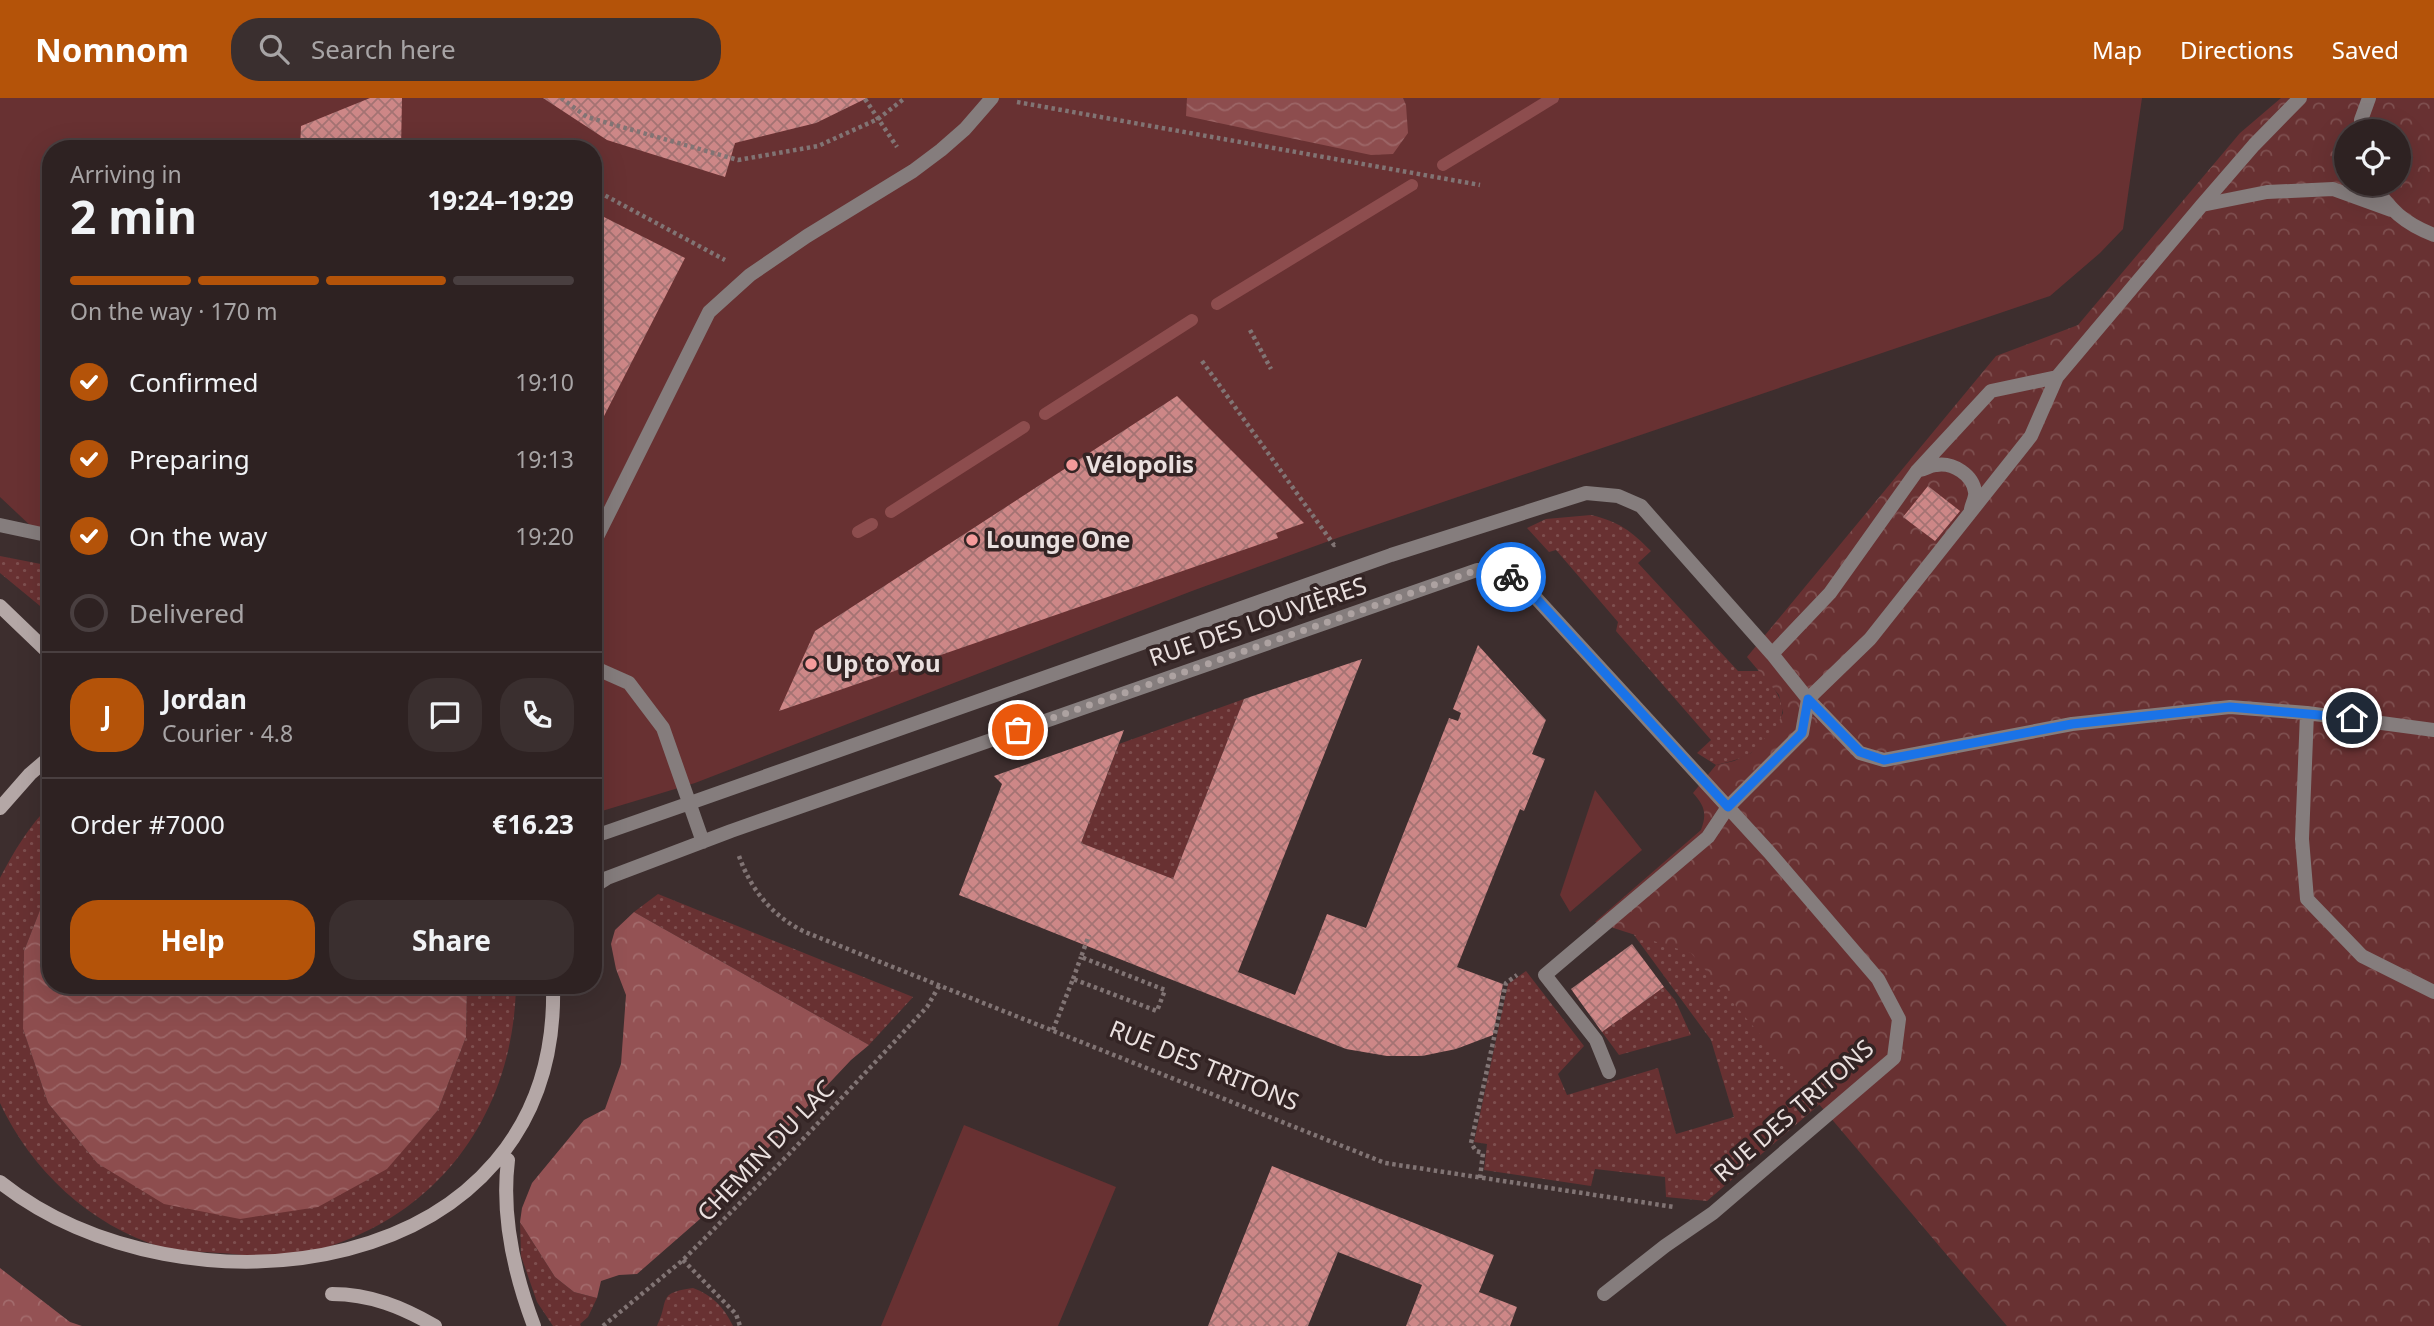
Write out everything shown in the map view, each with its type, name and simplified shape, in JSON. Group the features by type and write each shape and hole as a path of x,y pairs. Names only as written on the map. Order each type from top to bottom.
{"main road":[{"path":"0,606 42,646"},
{"path":"0,808 42,764"},
{"path":"484,1190 509,1154 529,1116 551,1040 554,994"},
{"path":"509,1154 505,1181 506,1219 515,1266 534,1326"},
{"path":"0,1182 33,1218"},
{"path":"358,1281 316,1294 370,1297 398,1307 435,1326"}],"street":[{"path":"602,527 709,312 750,275 807,236 914,171 965,129 992,98"},
{"path":"1609,1072 1596,1040 1545,975 1709,837 1728,807 1802,733 1808,699 1881,627 2031,436 2057,377 2202,205 2300,98"},
{"path":"2361,119 2369,98"},
{"path":"2202,205 2267,192 2333,189 2390,210 2414,227 2434,235"},
{"path":"2380,196 2390,210"},
{"path":"1772,654 1830,593 1917,471 1991,391 2057,377"},
{"path":"1917,471 1937,464 1964,471 1976,494 1969,514"},
{"name":"RUE DES LOUVIÈRES","path":"602,833 1391,555 1586,493 1618,496 1641,506 1772,654 1808,699 1860,752 1884,760 2072,724 2230,707 2307,713 2434,730"},
{"path":"0,525 42,534"},
{"name":"RUE DES LOUVIÈRES","path":"602,881 703,842 1477,570 1503,572 1524,585 1728,807"},
{"path":"602,671 629,683 663,728 703,842"},
{"path":"2307,713 2302,839 2308,899 2362,956 2434,992"},
{"name":"RUE DES TRITONS","path":"1604,1294 1665,1246 1713,1213 1894,1058 1899,1019 1878,979 1728,807"}],"path":[{"path":"561,98 587,117 738,160 818,145 878,119 905,98"},
{"path":"864,99 914,171"},
{"path":"1033,101 1480,185"},
{"path":"602,194 696,244"},
{"path":"1251,330 1271,369"},
{"path":"1202,361 1334,545"},
{"name":"RUE DES TRITONS","path":"738,853 747,877 762,900 789,924 1385,1163 1713,1213"},
{"path":"1053,1030 1089,935"},
{"path":"1073,979 1157,1011 1165,990 1080,957"},
{"name":"CHEMIN DU LAC","path":"603,1326 683,1260 789,1154 927,1007 939,986"},
{"path":"683,1260 736,1314 740,1326"}],"green space":[{"name":"Vélopolis","path":"0,98 2142,98 2123,229 2100,253 2050,296 1340,537 1192,591 695,783 602,811 602,140 42,140 42,537 0,497"},
{"path":"2281,98 2434,98 2434,1326 2007,1326 1691,953 1595,922 1701,830 1704,810 1693,793 1716,765 1751,753 1777,725 1783,713 1779,695 1747,657 1996,356 2078,325 2240,133"},
{"path":"1591,515 1617,524 1644,544 1651,551 1638,563 1738,671 1759,671 1775,690 1781,701 1781,719 1769,737 1753,752 1716,765 1697,753 1711,740 1616,631 1618,622 1556,550 1549,552 1527,528 1546,519"},
{"path":"0,556 42,564 42,608 0,573"},
{"path":"1244,699 1173,879 1081,843 1119,744"},
{"path":"1595,790 1642,850 1570,912 1560,895"},
{"path":"42,814 42,905 24,951 23,1029 48,1103 97,1163 386,1169 438,1110 466,1037 467,994 515,994 513,1027 504,1068 489,1105 470,1140 446,1172 417,1199 383,1223 322,1249 283,1258 161,1247 110,1225 66,1192 28,1151 0,1103 0,878 22,839"},
{"path":"1692,865 1863,1067 1707,1201 1666,1197 1665,1177 1595,1169 1591,1186 1484,1170 1487,1144 1474,1142 1508,984 1526,971 1584,1046 1558,1074 1567,1095 1658,1068 1676,1134 1734,1117 1711,1040 1634,935"},
{"path":"658,894 913,997 869,1045 634,912"},
{"path":"634,912 869,1045 851,1060 708,1212 637,1274 619,1275 601,1281 597,1298 574,1292 555,1277 520,1222 522,1208 532,1183 584,1120 605,1109 621,1064 626,995 616,969 611,944 615,930"},
{"path":"1664,987 1675,1000 1691,1035 1619,1055 1602,1032"},
{"path":"964,1125 1116,1187 1058,1326 881,1326"},
{"path":"520,1222 555,1277 574,1292 597,1298 581,1326 553,1326 537,1302 521,1256"},
{"path":"0,1268 70,1322 82,1326 0,1326"},
{"path":"693,1288 717,1302 733,1326 657,1326 669,1295"}],"water":[{"path":"1187,98 1403,98 1408,133 1393,154 1371,155 1186,116"},
{"path":"42,905 42,994 467,994 466,1037 438,1110 387,1169 318,1207 240,1219 164,1204 97,1163 48,1103 23,1029 24,951"}],"building":[{"path":"370,98 402,98 401,140 300,140 301,126"},
{"path":"543,98 867,98 816,123 735,143 725,177 607,140"},
{"path":"602,216 685,258 602,420"},
{"path":"1177,396 1304,523 1276,533 1278,538 779,711 815,631"},
{"path":"1928,486 1960,511 1935,541 1903,517"},
{"path":"1478,645 1546,720 1532,754 1545,759 1524,811 1520,809 1457,967 1503,984 1493,1035 1456,1049 1422,1056 1387,1056 1346,1049 959,895 1002,784 994,776 1124,730 1081,843 1173,879 1244,699 1362,659 1238,972 1295,995 1327,914 1366,928 1449,718 1458,721 1461,713 1453,709"},
{"path":"1632,944 1664,987 1602,1032 1571,989"},
{"path":"1272,1166 1494,1255 1479,1292 1517,1307 1510,1326 1406,1326 1422,1285 1338,1252 1308,1326 1208,1326"}],"waterway":[{"path":"1443,165 1553,98"},
{"path":"1217,304 1412,185"},
{"path":"1045,414 1192,320"},
{"path":"891,512 1024,427"},
{"path":"858,532 872,524"}],"way so far":[{"path":"1018,730 1477,570 1503,572 1511,577"}],"place":[{"name":"Vélopolis","path":"1072,465"},
{"name":"Lounge One","path":"972,540"},
{"name":"Up to You","path":"811,664"}],"route":[{"path":"1511,577 1524,585 1728,807 1802,733 1808,699 1860,752 1884,760 2072,724 2230,707 2352,718"}]}
